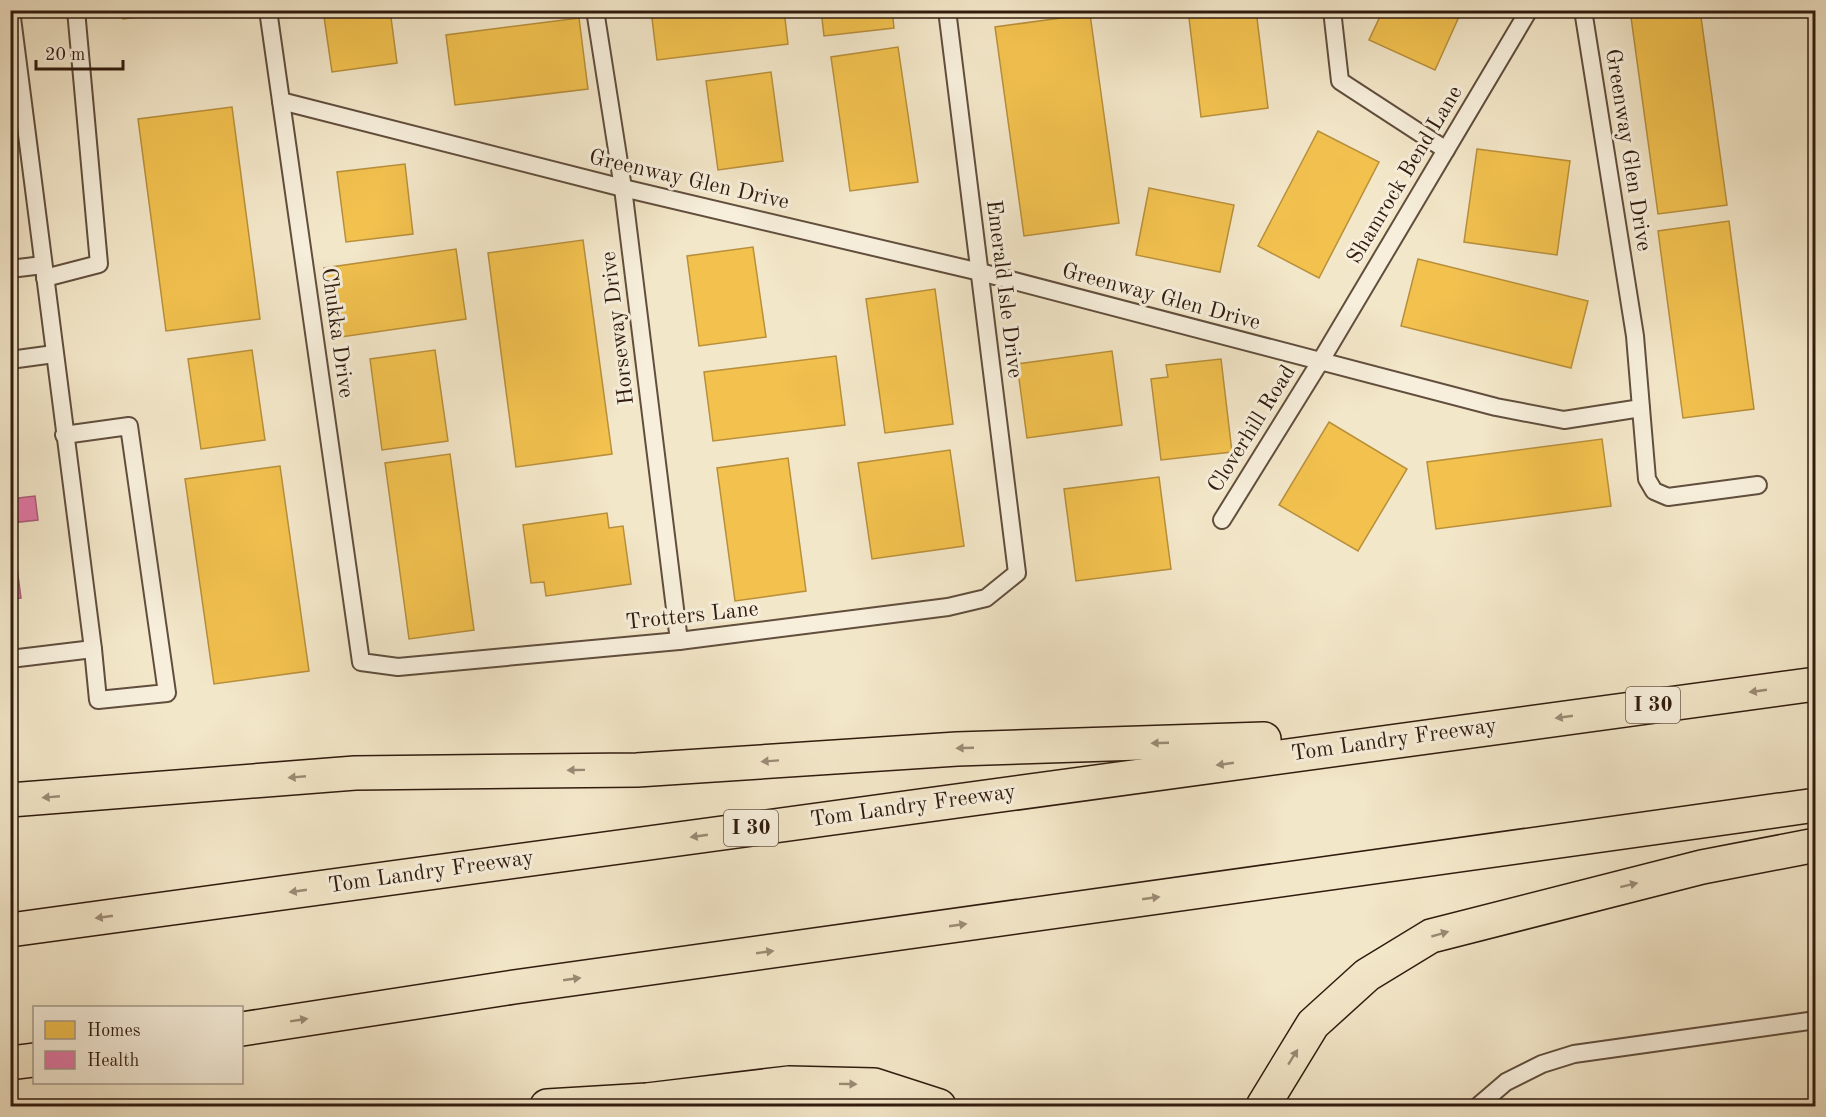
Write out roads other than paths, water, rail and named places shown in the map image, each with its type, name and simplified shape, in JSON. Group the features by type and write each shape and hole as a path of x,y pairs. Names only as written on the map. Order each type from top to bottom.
{"highway":[{"name":"Tom Landry Freeway","path":"10,930 1815,684"},
{"path":"10,800 355,772 638,770 957,749 1222,741 1491,727"},
{"path":"243,1029 514,987 1815,805"},
{"path":"1263,1107 1314,1024 1367,975 1431,936 1702,867 1815,845"},
{"path":"10,1063 33,1060"},
{"path":"548,1107 647,1100 789,1083 874,1085 939,1107"}],"lane":[{"path":"11,10 64,435 93,649 98,700 166,693 129,426 64,435"},
{"path":"10,269 44,271 99,264 76,10"},
{"name":"Chukka Drive","path":"268,10 362,662"},
{"name":"Horseway Drive","path":"595,10 623,188 679,641"},
{"name":"Emerald Isle Drive","path":"947,10 1017,573"},
{"path":"1332,10 1340,81 1446,150"},
{"name":"Shamrock Bend Lane","path":"1320,362 1528,10"},
{"name":"Greenway Glen Drive","path":"281,101 623,188 980,272 1496,407 1564,420 1641,408 1635,336 1583,10"},
{"path":"10,360 54,354"},
{"name":"Cloverhill Road","path":"1222,520 1320,362"},
{"path":"1641,408 1647,479 1654,491 1668,498 1758,485"},
{"name":"Trotters Lane","path":"362,662 398,667 679,641 948,608 986,598 1017,573"},
{"path":"10,659 93,649"},
{"path":"1478,1107 1506,1082 1542,1064 1574,1054 1815,1020"}]}
